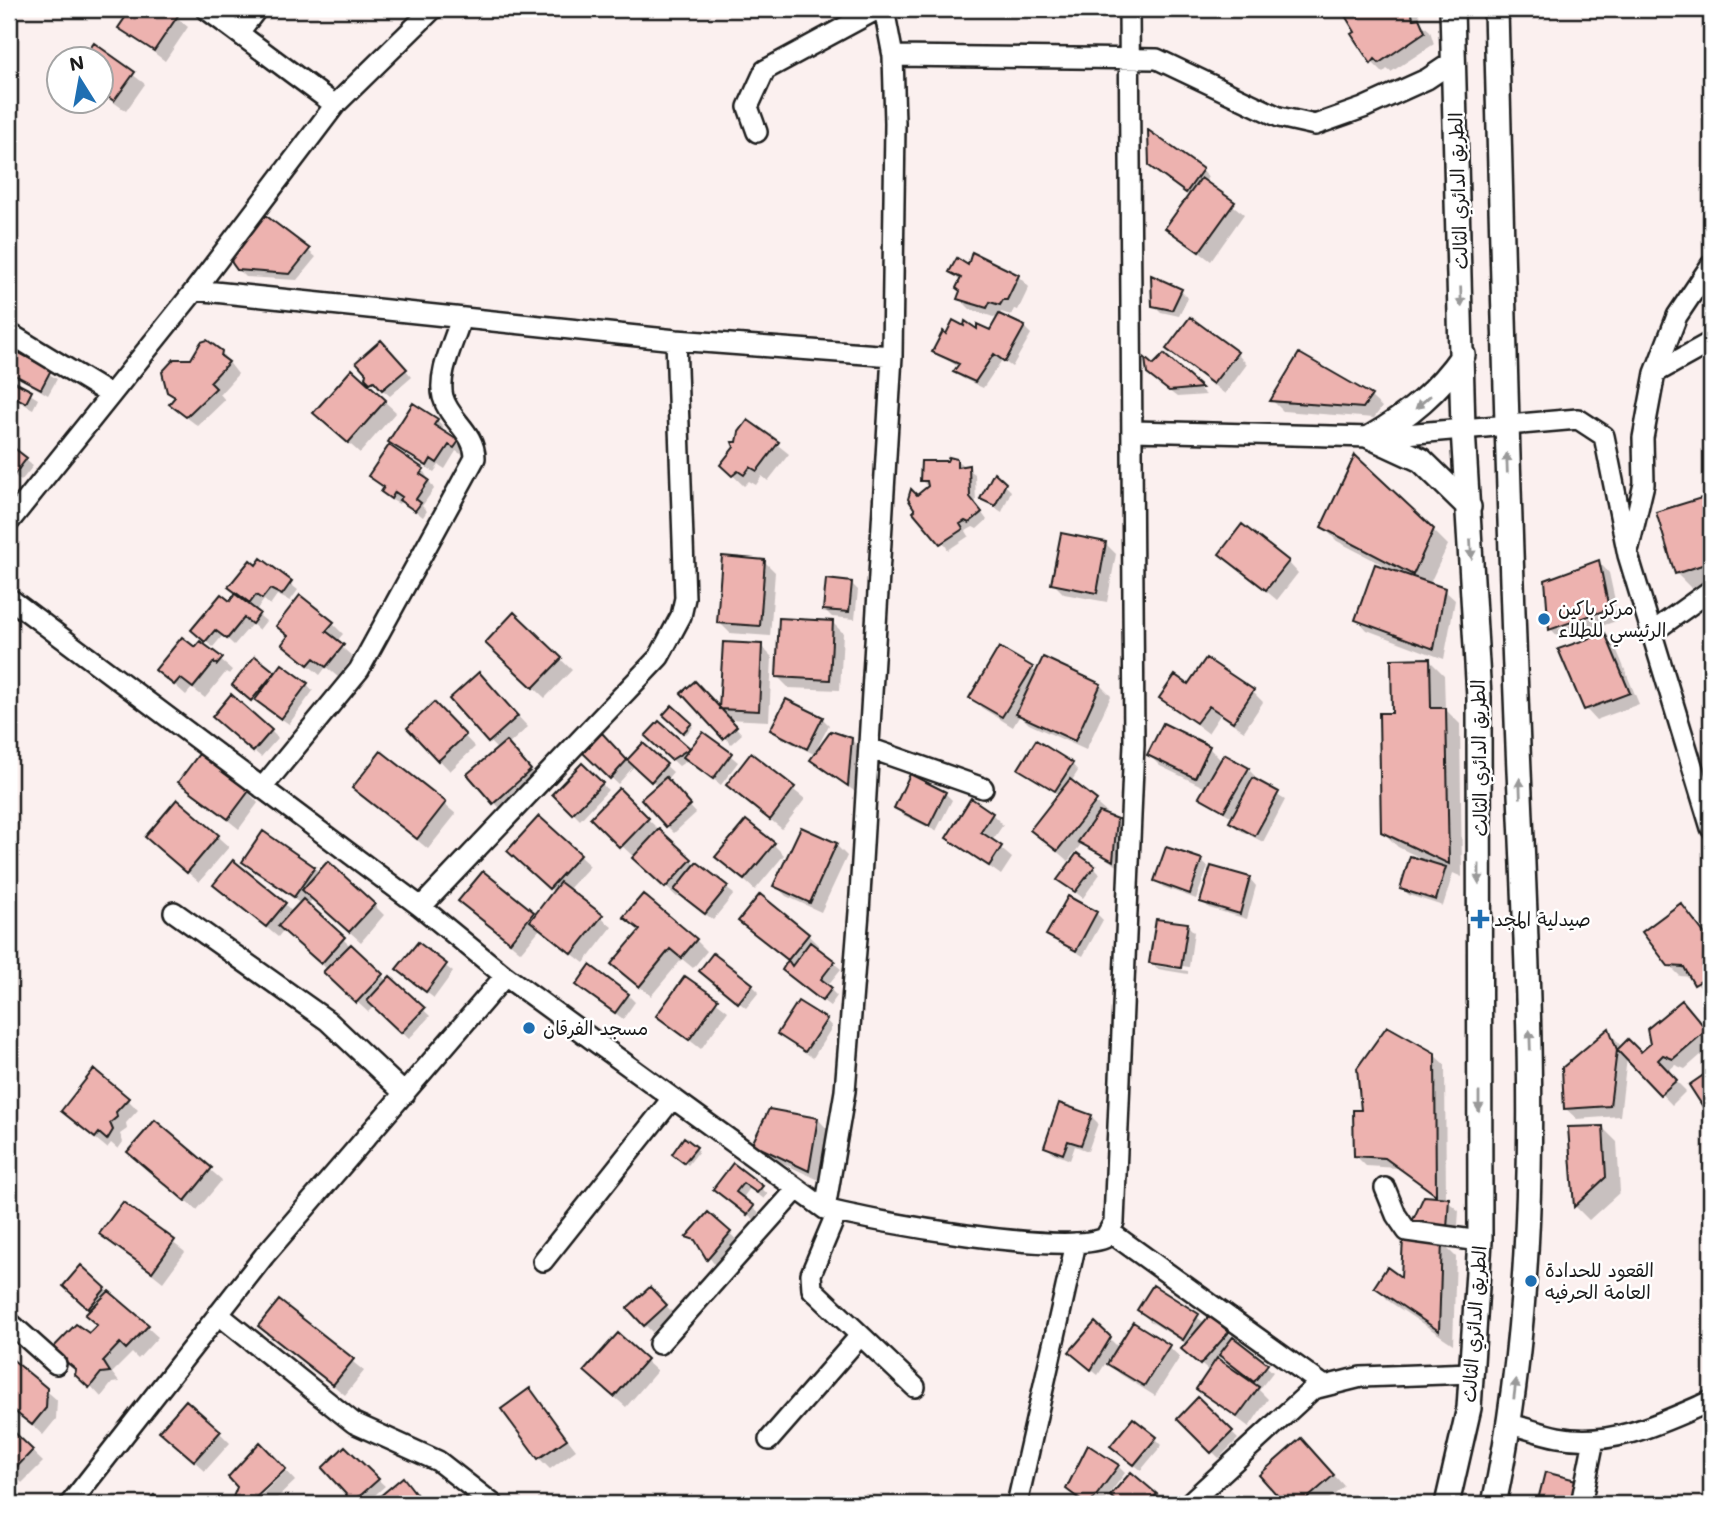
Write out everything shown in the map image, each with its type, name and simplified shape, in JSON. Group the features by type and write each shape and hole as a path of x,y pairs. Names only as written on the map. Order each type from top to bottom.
{"main road":[{"name":"الطريق الدائري الثالث","path":"1447,1504 1469,1408 1479,1241 1479,697 1464,429 1452,9"},
{"name":"الطريق الدائري الثالث","path":"1494,1504 1510,1424 1526,1299 1531,1064 1506,425 1496,9"},
{"path":"1371,437 1414,410 1432,395 1463,355"},
{"path":"1371,437 1421,460 1469,507"}],"street":[{"path":"206,9 240,31 335,105"},
{"path":"240,31 257,9"},
{"path":"9,522 195,290 335,105 433,9"},
{"path":"757,132 748,107 765,70 881,9 893,56 896,252 892,356 845,1091 831,1211 810,1282 811,1289 915,1387"},
{"path":"9,598 671,1100 831,1211 965,1233 1076,1243 1098,1241 1110,1232 1114,1222 1134,758 1129,9"},
{"path":"893,56 1157,59 1217,85 1279,117 1315,125 1363,108 1427,79 1454,61"},
{"path":"1628,555 1644,484 1643,438 1655,373 1677,316 1711,265"},
{"path":"195,290 676,341 892,356"},
{"path":"262,788 359,670 475,458 475,449 469,437 446,405 442,394 442,380 461,318"},
{"path":"9,333 109,394"},
{"path":"421,908 659,657 681,616 685,597 676,341"},
{"path":"1655,373 1711,342"},
{"path":"1133,431 1371,437 1578,419 1604,436 1628,555 1711,828"},
{"path":"1651,633 1711,590"},
{"path":"869,748 983,788"},
{"path":"174,912 328,1021 405,1094"},
{"path":"70,1504 218,1314 505,976"},
{"path":"543,1261 671,1100"},
{"path":"1385,1188 1396,1215 1407,1231 1479,1241"},
{"path":"659,1344 797,1189"},
{"path":"1110,1232 1323,1385"},
{"path":"1017,1504 1076,1243"},
{"path":"218,1314 354,1423 438,1461 493,1504"},
{"path":"9,1322 56,1364"},
{"path":"769,1440 859,1337"},
{"path":"1188,1504 1304,1394 1323,1385 1361,1377 1472,1373"},
{"path":"1510,1424 1559,1438 1594,1440 1643,1430 1711,1401"},
{"path":"1581,1504 1594,1440"}],"building":[{"path":"131,9 170,9 179,14 154,51 118,28"},
{"path":"1341,9 1411,9 1413,19 1419,18 1425,32 1379,63 1375,59 1371,64 1351,34 1355,32"},
{"path":"116,59 135,72 116,98"},
{"path":"1148,130 1203,169 1186,193 1149,166"},
{"path":"1201,178 1235,202 1199,252 1165,228"},
{"path":"265,215 310,249 290,274 237,270 232,263 230,256"},
{"path":"972,252 1019,275 1007,300 1003,300 1000,305 990,302 987,308 957,299 960,291 956,288 961,278 949,272 957,258 968,265"},
{"path":"1151,275 1182,289 1172,310 1152,306"},
{"path":"999,314 1025,326 1005,362 994,354 975,382 953,372 959,364 932,352 943,331 946,334 953,320 964,326 965,321 977,329 977,324 990,330"},
{"path":"1190,317 1238,352 1213,384 1166,349"},
{"path":"207,340 222,351 221,356 229,362 210,382 216,388 186,417 169,404 175,397 167,392 162,372 174,359 191,359 201,342"},
{"path":"381,340 407,369 382,390 374,381 370,383 365,378 366,373 356,362"},
{"path":"12,349 51,370 41,389 9,372"},
{"path":"1299,353 1372,395 1363,408 1270,401"},
{"path":"1164,354 1202,388 1169,391 1147,374 1145,358 1153,365"},
{"path":"352,369 386,400 348,443 313,413"},
{"path":"9,379 32,391 26,403 9,394"},
{"path":"413,403 438,419 434,425 459,441 454,448 449,445 437,463 431,459 427,466 388,442"},
{"path":"748,420 779,442 757,471 750,467 744,475 738,471 732,476 720,465 734,447 732,442 737,442 739,432"},
{"path":"9,444 27,458 14,475 9,471"},
{"path":"389,445 424,469 420,474 429,480 416,499 421,503 415,511 399,500 402,497 395,492 391,499 381,492 384,487 368,476"},
{"path":"1355,455 1434,529 1413,575 1321,527"},
{"path":"949,457 957,459 957,467 969,465 970,497 982,512 969,523 965,521 960,524 963,529 940,544 913,512 915,510 908,499 911,489 917,495 928,486 927,481 920,481 921,461 947,461"},
{"path":"994,472 1006,483 995,506 980,499"},
{"path":"1711,495 1711,562 1675,574 1656,512"},
{"path":"1242,524 1289,561 1266,590 1219,554"},
{"path":"1061,533 1106,542 1097,593 1051,584"},
{"path":"722,556 765,560 760,626 717,623"},
{"path":"261,558 292,581 282,595 270,589 262,599 256,595 250,603 228,587 250,560 256,565"},
{"path":"1599,560 1609,609 1549,630 1545,580"},
{"path":"1375,564 1445,588 1434,649 1355,620"},
{"path":"826,579 852,582 849,612 823,610"},
{"path":"221,594 230,601 235,594 260,613 252,624 244,618 227,639 215,630 205,642 191,630"},
{"path":"300,595 334,622 326,631 344,645 326,667 314,658 308,665 282,644 288,636 276,626"},
{"path":"514,612 562,658 533,688 485,643"},
{"path":"779,618 833,621 830,680 776,677"},
{"path":"1605,633 1630,693 1584,710 1558,649"},
{"path":"182,637 195,647 200,641 223,658 217,665 214,662 193,688 180,678 174,685 155,670"},
{"path":"723,642 762,644 759,711 719,709"},
{"path":"999,647 1033,667 1002,717 969,698"},
{"path":"255,656 275,672 251,701 232,685"},
{"path":"1043,657 1101,684 1075,741 1016,714"},
{"path":"1206,658 1254,690 1233,722 1209,706 1196,723 1159,698 1175,675 1188,684"},
{"path":"1430,658 1431,708 1446,708 1449,864 1381,832 1379,713 1392,713 1391,659"},
{"path":"282,664 308,683 281,719 255,700"},
{"path":"479,672 518,716 488,743 449,699"},
{"path":"695,681 737,726 723,739 681,693"},
{"path":"231,694 272,730 253,752 212,717"},
{"path":"786,699 823,717 807,749 770,730"},
{"path":"434,702 466,735 438,761 407,728"},
{"path":"672,705 692,723 683,733 663,715"},
{"path":"659,721 690,748 671,760 645,736"},
{"path":"1163,723 1210,746 1195,778 1147,755"},
{"path":"831,731 852,738 848,786 810,760"},
{"path":"703,732 732,753 713,779 683,757"},
{"path":"602,733 627,760 610,779 583,753"},
{"path":"1711,737 1711,752 1705,741"},
{"path":"1036,740 1073,763 1055,791 1018,769"},
{"path":"506,741 531,770 493,804 467,774"},
{"path":"643,743 667,764 651,782 627,760"},
{"path":"381,751 446,802 417,839 352,788"},
{"path":"751,753 795,787 770,820 726,785"},
{"path":"199,754 249,791 228,819 178,782"},
{"path":"1224,754 1249,768 1224,811 1199,797"},
{"path":"582,763 603,783 572,814 552,794"},
{"path":"910,774 946,792 929,826 894,808"},
{"path":"666,777 691,805 666,827 641,799"},
{"path":"1253,778 1279,792 1255,836 1229,822"},
{"path":"1070,779 1097,800 1057,851 1030,830"},
{"path":"619,788 649,818 620,848 590,818"},
{"path":"971,798 993,813 981,832 1002,846 989,866 946,838"},
{"path":"177,799 219,835 187,873 145,837"},
{"path":"1099,812 1117,819 1113,861 1078,842"},
{"path":"539,816 581,854 549,889 507,851"},
{"path":"746,820 775,843 744,880 715,857"},
{"path":"801,827 837,843 810,903 773,886"},
{"path":"659,829 692,859 665,888 632,858"},
{"path":"263,831 315,867 294,897 242,862"},
{"path":"1166,847 1202,859 1190,894 1154,881"},
{"path":"1077,853 1095,866 1075,892 1057,880"},
{"path":"1410,856 1446,867 1436,900 1400,889"},
{"path":"233,860 286,903 266,927 213,885"},
{"path":"328,861 375,904 349,932 302,890"},
{"path":"697,862 728,886 705,914 674,890"},
{"path":"1211,866 1250,877 1240,914 1200,902"},
{"path":"483,871 534,912 510,942 458,901"},
{"path":"560,882 603,915 572,954 530,921"},
{"path":"643,894 697,939 681,958 670,949 639,987 611,964 640,930 623,917"},
{"path":"760,894 809,934 788,960 738,921"},
{"path":"1068,896 1097,912 1076,951 1046,935"},
{"path":"303,899 345,937 321,964 278,926"},
{"path":"1681,903 1707,937 1704,948 1711,960 1711,975 1694,985 1684,967 1668,966 1642,932"},
{"path":"1156,919 1188,923 1181,968 1149,963"},
{"path":"418,942 447,964 426,992 396,969"},
{"path":"810,942 835,961 821,979 832,988 822,1001 782,970 788,960 792,966"},
{"path":"351,944 383,974 356,1003 323,972"},
{"path":"713,953 753,984 738,1003 699,971"},
{"path":"590,965 629,994 615,1013 576,985"},
{"path":"390,976 425,1008 401,1033 367,1001"},
{"path":"685,976 718,999 689,1040 656,1016"},
{"path":"1682,1000 1707,1030 1673,1059 1663,1055 1658,1060 1677,1080 1660,1095 1617,1050 1628,1039 1641,1052 1650,1044 1647,1029"},
{"path":"798,1001 827,1019 805,1052 777,1034"},
{"path":"1387,1026 1435,1053 1436,1195 1385,1158 1354,1156 1353,1110 1361,1110 1357,1068"},
{"path":"1609,1028 1617,1050 1610,1106 1564,1109 1562,1068"},
{"path":"94,1069 129,1098 110,1123 113,1130 107,1140 99,1133 95,1138 61,1111"},
{"path":"1711,1070 1711,1119 1689,1085"},
{"path":"1059,1103 1092,1115 1081,1145 1068,1141 1063,1154 1044,1147"},
{"path":"769,1109 818,1118 809,1171 752,1144"},
{"path":"155,1120 212,1168 185,1201 127,1152"},
{"path":"1603,1126 1606,1177 1574,1207 1568,1127"},
{"path":"684,1137 697,1147 684,1163 672,1154"},
{"path":"733,1163 763,1186 757,1193 743,1183 736,1192 754,1206 747,1215 713,1189"},
{"path":"1424,1196 1449,1198 1447,1229 1410,1226"},
{"path":"123,1202 175,1240 152,1272 99,1234"},
{"path":"708,1212 731,1232 707,1260 695,1240 686,1237"},
{"path":"1403,1238 1442,1240 1439,1331 1374,1287 1387,1267 1401,1277"},
{"path":"81,1265 106,1288 88,1309 63,1286"},
{"path":"1153,1285 1199,1314 1183,1340 1137,1310"},
{"path":"650,1287 667,1305 644,1326 627,1308"},
{"path":"109,1291 149,1325 126,1349 120,1343 103,1361 110,1372 101,1373 89,1388 75,1375 76,1370 58,1355 47,1354 76,1324 89,1333 97,1325 85,1315"},
{"path":"279,1300 354,1359 333,1385 258,1326"},
{"path":"1210,1315 1229,1332 1200,1365 1181,1349"},
{"path":"1095,1322 1111,1337 1091,1370 1069,1352"},
{"path":"1133,1322 1170,1345 1144,1386 1107,1364"},
{"path":"618,1333 647,1359 614,1397 584,1371"},
{"path":"1233,1337 1268,1364 1254,1382 1219,1355"},
{"path":"1217,1358 1259,1387 1237,1417 1196,1389"},
{"path":"12,1359 47,1388 46,1408 32,1425 9,1407 9,1362"},
{"path":"530,1388 567,1439 538,1459 501,1409"},
{"path":"1198,1397 1233,1431 1211,1453 1177,1419"},
{"path":"186,1400 221,1431 194,1461 159,1431"},
{"path":"1133,1418 1157,1437 1134,1465 1110,1446"},
{"path":"9,1427 33,1450 11,1473 9,1471"},
{"path":"1301,1438 1334,1475 1301,1504 1285,1504 1259,1475"},
{"path":"260,1442 286,1469 249,1504 240,1504 233,1497 237,1487 228,1477"},
{"path":"1088,1445 1119,1465 1090,1504 1086,1504 1066,1489"},
{"path":"345,1446 379,1479 353,1502 322,1468"},
{"path":"1131,1472 1157,1494 1148,1504 1119,1504 1110,1496"},
{"path":"1545,1472 1576,1480 1570,1504 1537,1504"},
{"path":"403,1477 424,1504 373,1502"},
{"path":"154,1495 163,1504 144,1504"}],"place":[{"name":"مركز باكين الرئيسي للطلاء","path":"1544,619"},
{"name":"صيدلية المجد","path":"1480,919"},
{"name":"مسجد الفرقان","path":"529,1028"},
{"name":"القعود للحدادة العامة الحرفيه","path":"1531,1281"}]}
